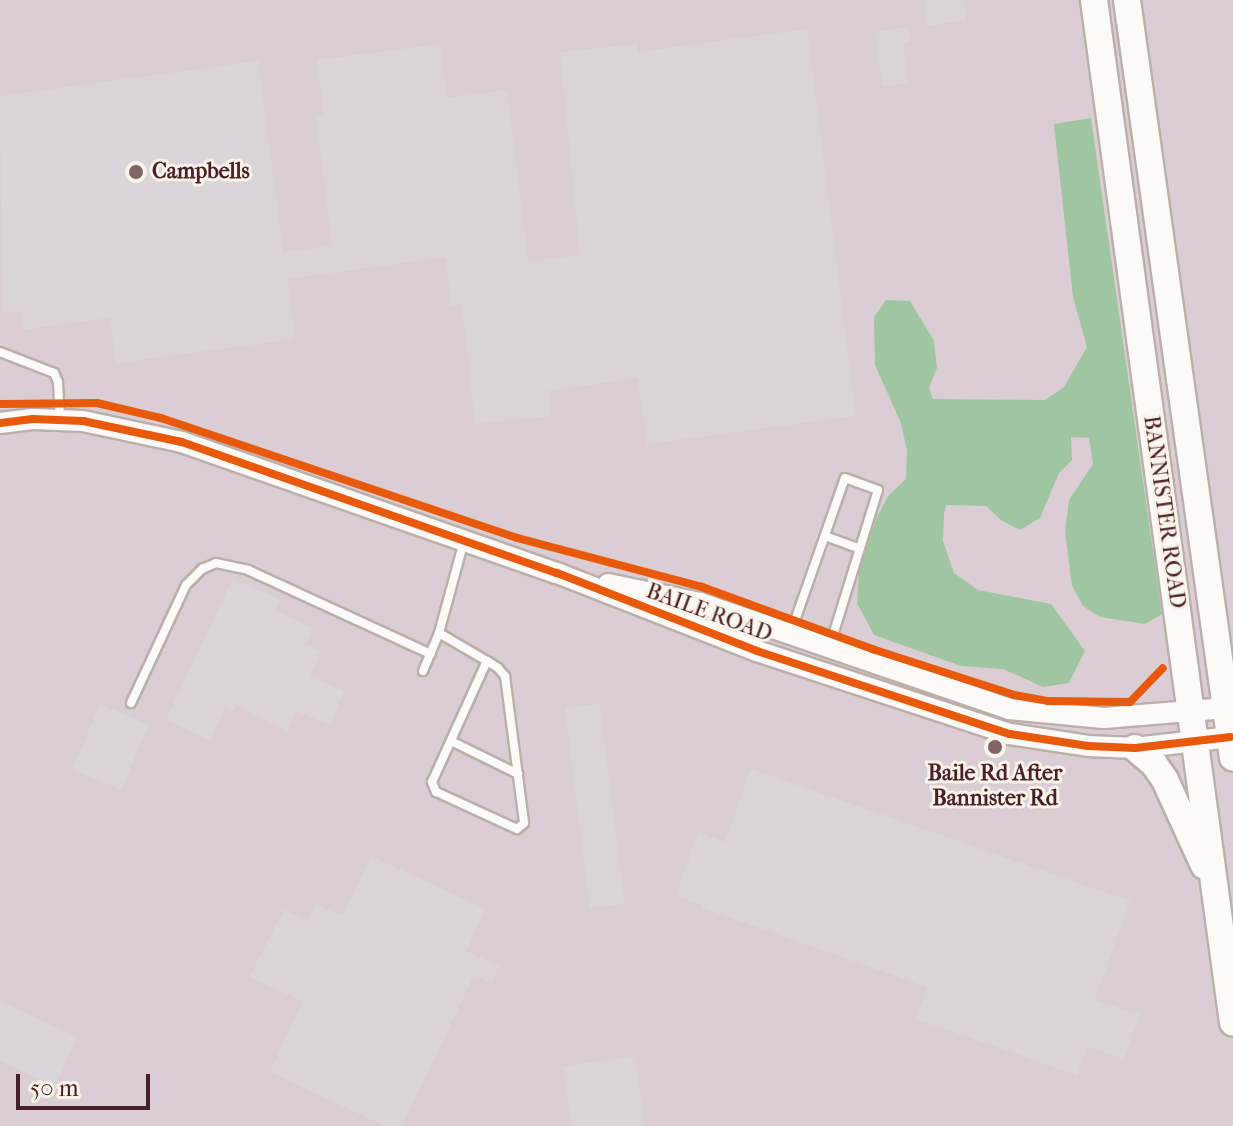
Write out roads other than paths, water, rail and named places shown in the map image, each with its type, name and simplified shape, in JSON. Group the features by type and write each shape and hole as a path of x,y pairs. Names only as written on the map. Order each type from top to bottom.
{"main road":[{"name":"BANNISTER ROAD","path":"1094,0 1233,1023"},
{"name":"BANNISTER ROAD","path":"1127,0 1232,748"},
{"path":"1135,748 1154,764 1165,780 1215,890"}],"street":[{"name":"BAILE ROAD","path":"0,423 60,420 134,429 182,442 557,573 685,626 1010,734 1088,746 1135,748 1197,742 1232,748"},
{"name":"BAILE ROAD","path":"557,573 700,603 1009,709 1104,718 1226,708"},
{"path":"783,658 790,634"},
{"path":"822,671 829,648"}],"lane":[{"path":"0,352 54,373 58,382 60,420"},
{"path":"790,634 845,478 878,490 829,648"},
{"path":"825,536 858,548"},
{"path":"423,671 439,633 464,540"},
{"path":"131,703 186,585 202,569 216,563 248,570 431,654"},
{"path":"439,633 487,661 505,676 524,823 517,829 433,788 432,782 487,661"},
{"path":"451,741 518,774"}],"place":[{"name":"Campbells","path":"136,172"},
{"name":"Baile Rd After Bannister Rd","path":"995,747"}]}
